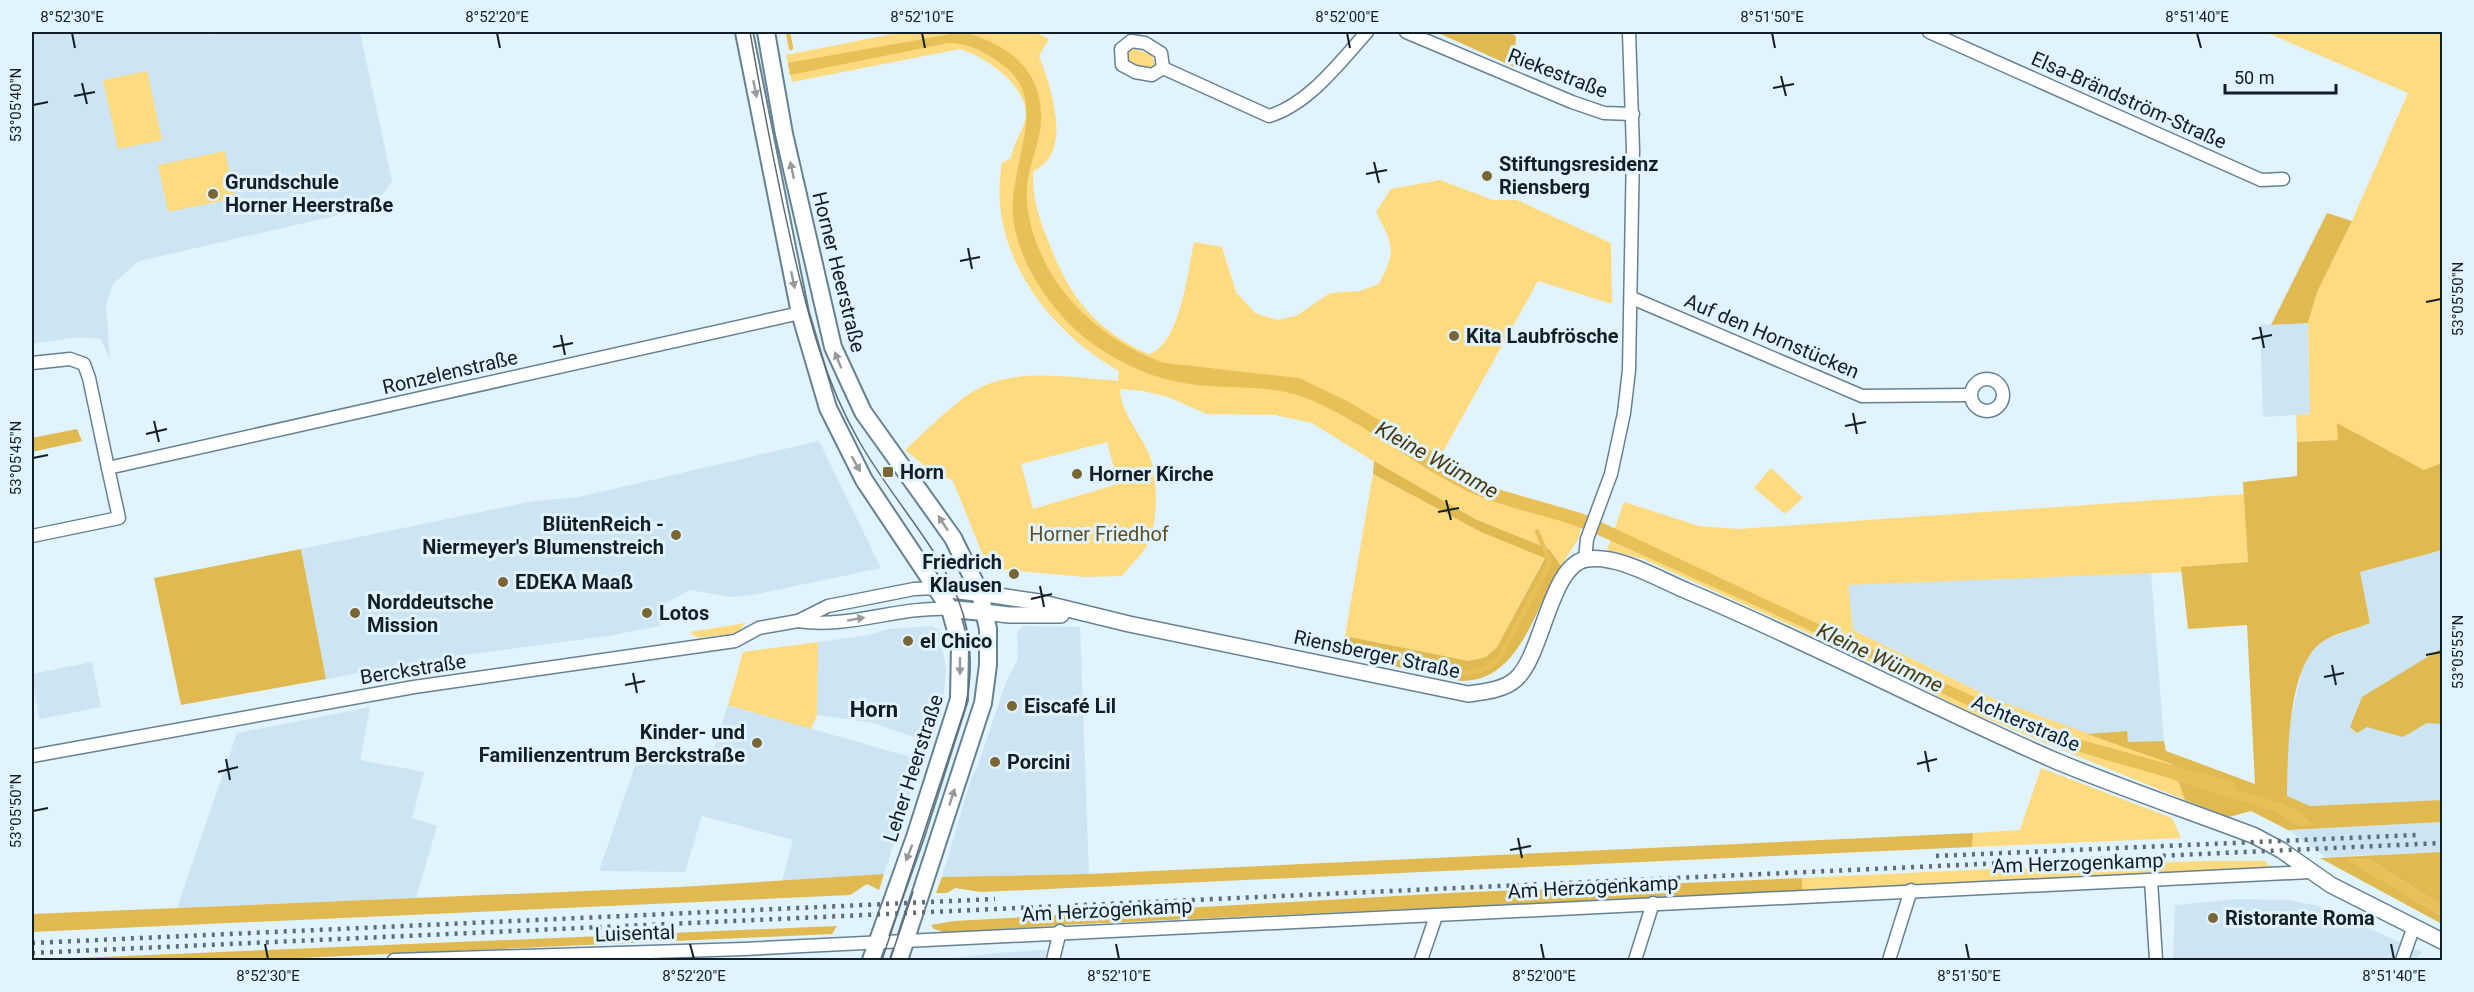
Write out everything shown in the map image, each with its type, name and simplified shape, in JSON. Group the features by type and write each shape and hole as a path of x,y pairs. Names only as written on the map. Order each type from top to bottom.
{"main road":[{"path":"744,32 800,313 828,408 850,453 913,556 937,588 980,594 987,629 988,665 983,703 899,960"},
{"name":"Horner Heerstraße","path":"766,32 784,134 833,347 862,412 953,538 980,594"},
{"name":"Leher Heerstraße","path":"871,960 915,837 959,699 960,645 950,609 937,588"},
{"path":"950,609 984,612"}],"street":[{"path":"1163,68 1269,116 1283,112 1302,98 1367,32"},
{"name":"Riekestraße","path":"1406,32 1572,102 1604,113 1633,114"},
{"path":"1585,559 1587,539 1611,474 1624,413 1629,370 1632,298 1633,114 1629,32"},
{"name":"Elsa-Brändström-Straße","path":"1929,32 2261,180 2283,179"},
{"name":"Auf den Hornstücken","path":"1632,298 1862,396 1971,395"},
{"name":"Ronzelenstraße","path":"108,468 800,313"},
{"path":"32,363 70,359 84,364 119,518 32,536"},
{"name":"Riensberger Straße","path":"980,594 1039,602 1130,624 1468,694 1484,692 1515,680 1526,665 1562,580 1573,565 1585,559"},
{"name":"Achterstraße","path":"1585,559 1627,566 1774,627 1955,716 2058,761 2255,836 2281,850 2310,872 2442,941"},
{"name":"Berckstraße","path":"32,756 414,687 735,641 759,628 798,621 828,606 914,589 937,588"},
{"name":"Berckstraße","path":"798,621 822,625 927,608 950,609"},
{"name":"Riensberger Straße","path":"984,612 1009,615 1050,614 1130,624"},
{"name":"Am Herzogenkamp","path":"877,943 1060,932 2310,872"},
{"path":"2151,880 2156,960"},
{"path":"1889,960 1911,890"},
{"path":"1635,960 1653,903"},
{"path":"1421,960 1436,915"},
{"path":"2402,960 2414,926"},
{"path":"1053,960 1060,932"},
{"name":"Luisental","path":"394,960 877,943"}],"shaded area":[{"name":"Grundschule Horner Heerstraße","path":"32,32 210,32 212,35 229,32 360,32 392,181 374,207 139,261 113,284 106,305 110,360 101,339 79,337 32,344"},
{"path":"1436,32 1508,32 1516,36 1514,67"},
{"path":"2327,213 2352,221 2317,292 2308,323 2271,325"},
{"path":"2308,323 2310,414 2263,417 2260,325"},
{"path":"2337,423 2424,470 2442,463 2442,550 2360,572 2370,623 2327,639 2310,654 2302,671 2292,713 2287,796 2310,806 2442,800 2442,822 2288,830 2251,811 2229,817 2185,800 2172,764 2087,734 2127,731 2128,742 2164,741 2166,751 2255,784 2247,625 2188,629 2181,567 2248,562 2243,482 2297,476 2297,442 2338,440"},
{"path":"77,429 82,441 32,452 32,438"},
{"path":"819,441 881,568 752,595 731,597 690,590 666,603 660,626 608,636 442,658 326,679 301,549 534,501 579,497"},
{"path":"1374,461 1475,519 1549,549 1561,566 1523,639 1512,656 1498,669 1481,678 1461,681 1343,655 1345,636 1469,661 1486,657 1497,647 1545,558 1481,532 1373,474"},
{"path":"301,549 326,679 181,705 154,578"},
{"path":"2442,550 2442,800 2310,806 2287,797 2288,732 2304,661 2322,641 2370,623 2360,572"},
{"path":"2151,572 2164,741 2128,743 2126,731 2087,734 1994,699 1853,630 1847,584"},
{"path":"931,626 939,629 946,669 943,702 934,735 927,742 874,723 817,715 818,642 869,635 888,629"},
{"path":"1024,626 1080,627 1089,874 942,877 971,779 978,765 1006,682 1018,659 1017,631"},
{"path":"2442,648 2442,724 2427,723 2403,737 2367,727 2357,733 2350,727 2362,697"},
{"path":"92,662 101,707 39,719 32,674"},
{"path":"728,705 921,760 884,874 782,881 793,840 702,816 685,872 599,871 641,748 711,758"},
{"path":"370,707 360,760 424,772 412,818 437,826 416,898 177,908 237,733"},
{"path":"2442,822 2442,852 2326,857 2288,830"},
{"path":"1973,833 1972,847 981,892 955,888 947,893 936,893 942,877 1089,874"},
{"path":"2442,852 2442,906 2369,859 2347,860 2442,916 2442,924 2320,858"},
{"path":"884,874 879,890 867,884 850,895 32,932 32,914 680,887"},
{"path":"1802,878 1802,891 1061,925 946,933 934,929 931,925 954,921 1449,893"},
{"path":"2236,899 2290,900 2318,906 2422,952 2416,960 2173,960 2175,905"},
{"path":"837,926 832,934 254,960 32,960"},
{"path":"1047,950 1045,960 936,960 995,953"}],"green space":[{"name":"Horner Friedhof","path":"902,32 1035,32 1049,39 1039,56 1053,102 1056,135 1053,150 1046,162 1033,171 1039,217 1065,279 1086,309 1113,334 1148,354 1159,348 1175,323 1181,306 1194,242 1222,247 1236,292 1255,313 1277,320 1296,316 1330,293 1360,291 1379,284 1389,263 1391,248 1376,212 1391,189 1440,180 1493,200 1517,200 1611,243 1612,304 1538,281 1440,457 1494,488 1584,514 1579,538 1561,566 1549,549 1475,519 1415,487 1312,423 1275,415 1207,414 1168,397 1143,391 1120,389 1131,422 1152,462 1156,487 1153,527 1144,551 1122,576 1084,577 996,569 987,565 953,481 926,467 905,450 954,405 988,384 1024,376 1063,376 1118,381 1119,371 1068,334 1046,310 1028,284 1013,256 1003,226 999,195 1002,163 1011,158 1022,129 1026,113 1024,102 1018,91 1002,73 981,58 960,49 792,82 786,55","holes":["1107,442 1118,484 1033,509 1021,464"]},
{"path":"2265,32 2442,32 2442,463 2424,471 2338,424 2338,440 2297,442 2296,415 2310,414 2308,323 2317,292 2352,221 2408,93"},
{"path":"1132,48 1152,55 1156,68 1133,66 1127,59 1127,52"},
{"path":"147,71 162,140 118,149 103,80"},
{"path":"225,151 235,198 168,212 158,165"},
{"path":"1771,468 1803,498 1785,514 1754,488"},
{"path":"1373,474 1481,532 1545,557 1497,647 1486,657 1469,661 1345,636"},
{"path":"2244,494 2248,562 2182,567 2182,572 1848,585 1853,630 1994,699 2172,764 2185,800 1972,713 1843,649 1643,559 1607,550 1624,502 1699,526 1738,529"},
{"path":"745,623 738,633 698,638 690,632"},
{"path":"818,642 817,715 811,729 728,705 743,652"},
{"path":"2041,768 2172,818 2181,838 1972,847 1973,833 2020,830"},
{"path":"2266,861 2268,866 2272,865 2273,870 1802,891 1802,878 2095,864 2097,869 2115,864"}],"water":[{"name":"Kleine Wümme","path":"962,32 980,37 1011,54 1032,78 1041,111 1040,131 1027,192 1032,230 1042,256 1056,280 1093,322 1115,339 1140,353 1165,363 1299,378 1347,401 1494,488 1584,514 2019,718 2078,739 2234,782 2236,789 2286,805 2314,825 2299,826 2275,812 2250,803 2080,752 2028,733 1853,650 1596,534 1494,502 1467,491 1351,421 1311,400 1281,391 1177,382 1151,375 1116,358 1093,344 1065,319 1040,287 1022,251 1013,215 1013,195 1025,132 1024,94 1016,77 1000,63 975,48 948,43 790,75 788,63"},
{"path":"2369,859 2442,906 2442,916 2346,860"}],"waterway":[{"path":"788,32 791,48"},
{"path":"1345,648 1464,673 1483,670 1498,660 1550,563 1537,531"}],"tram line":[{"path":"750,32 770,143 794,254 812,326 827,373 859,441 942,565 957,596 967,630 970,667 965,708 882,960"},
{"path":"890,960 913,892"}],"railway":[{"path":"1936,856 2416,835"},
{"path":"32,953 2442,843"},
{"path":"32,943 995,899"}],"place":[{"name":"Stiftungsresidenz Riensberg","path":"1487,176"},
{"name":"Grundschule Horner Heerstraße","path":"213,194"},
{"name":"Kita Laubfrösche","path":"1454,336"},
{"name":"Horn","path":"888,472"},
{"name":"Horner Kirche","path":"1077,474"},
{"name":"BlütenReich - Niermeyer's Blumenstreich","path":"676,535"},
{"name":"Friedrich Klausen","path":"1014,574"},
{"name":"EDEKA Maaß","path":"503,582"},
{"name":"Norddeutsche Mission","path":"355,613"},
{"name":"Lotos","path":"647,613"},
{"name":"el Chico","path":"908,641"},
{"name":"Eiscafé Lil","path":"1012,706"},
{"name":"Kinder- und Familienzentrum Berckstraße","path":"757,743"},
{"name":"Porcini","path":"995,762"},
{"name":"Ristorante Roma","path":"2213,918"}],"district":[{"name":"Horn","path":"874,709"}]}
